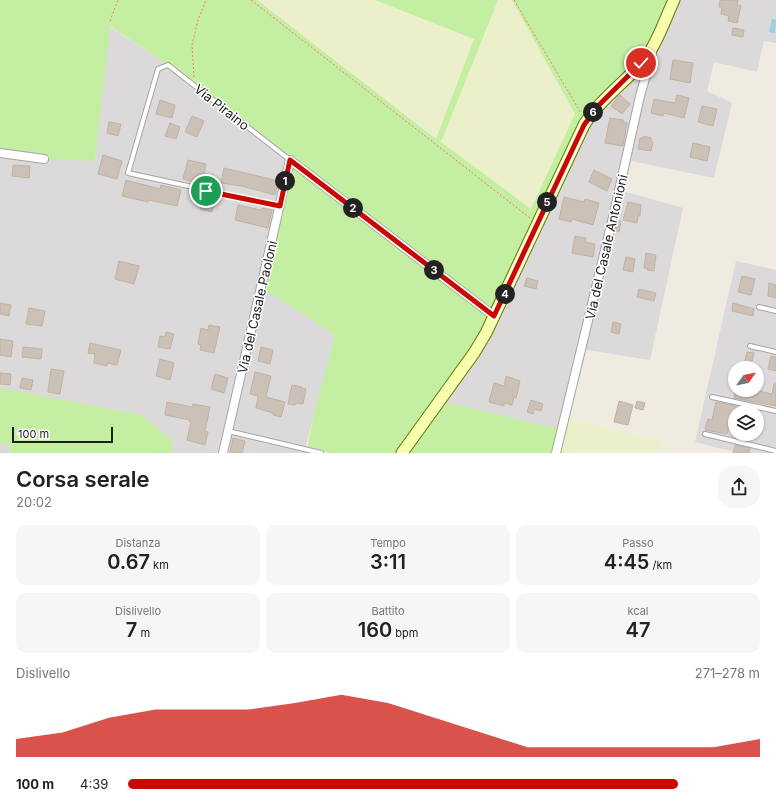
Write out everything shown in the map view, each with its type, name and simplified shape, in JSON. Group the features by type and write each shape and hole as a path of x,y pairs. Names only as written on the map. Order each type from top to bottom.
{"street":[{"path":"402,453 474,353 494,316 538,224 576,139 586,121 598,106 644,60 655,41 674,0"},
{"name":"Via del Casale Antonioni","path":"556,453 614,213 643,85 655,41"},
{"path":"0,153 44,159"},
{"name":"Via del Casale Paoloni","path":"223,453 290,160"},
{"name":"Via Piraino","path":"290,160 494,316"}],"lane":[{"name":"Via Piraino","path":"280,206 128,173 158,69 168,65 290,160"},
{"path":"759,307 776,311"},
{"path":"750,346 776,352"},
{"path":"712,397 776,411"},
{"path":"228,431 321,453"},
{"path":"705,434 776,451"}],"path":[{"path":"110,21 118,0"},
{"path":"192,84 194,76 192,45 198,20 206,0"},
{"path":"251,0 538,224"},
{"path":"514,0 586,121"}],"shaded area":[{"path":"674,0 776,0 776,43 764,41 757,72 714,62 707,91 732,103 714,178 626,160 619,190 683,208 650,360 581,349 562,430 439,401 474,353 576,139"},
{"path":"109,26 168,65 290,160 262,287 335,335 305,449 321,453 172,453 172,440 142,415 0,389 0,153 95,161"},
{"path":"736,261 776,270 776,453 738,453 695,442"},
{"path":"0,443 11,445 10,453 0,453"}],"green space":[{"path":"0,0 257,0 436,139 474,39 375,0 498,0 441,142 531,209 575,114 512,0 671,0 648,49 606,94 492,308 489,308 168,65 110,26 95,161 44,159 0,153"},
{"path":"257,0 375,0 474,39 436,139"},
{"path":"498,0 512,0 575,114 531,210 441,142"},
{"path":"293,167 491,316 475,345 399,453 329,453 307,448 315,409 335,335 264,289"},
{"path":"0,388 142,415 172,440 172,453 10,453 11,445 0,443"},
{"path":"444,402 560,429 554,453 407,453"},
{"path":"568,418 660,441 658,453 560,453"}],"water":[{"path":"772,19 776,20 775,33 769,32"}],"building":[{"path":"720,0 738,0 737,5 741,5 737,23 728,21 729,16 721,14 722,7 719,7"},
{"path":"733,28 744,30 743,37 732,35"},
{"path":"673,60 693,63 690,83 670,79"},
{"path":"620,95 630,104 622,114 611,106"},
{"path":"677,95 689,98 684,118 664,113 663,116 651,113 654,99 675,103"},
{"path":"160,100 175,105 172,118 156,114"},
{"path":"702,106 717,109 713,126 698,122"},
{"path":"192,116 204,121 197,137 185,132"},
{"path":"610,118 623,120 623,122 627,123 623,146 605,143"},
{"path":"109,122 121,124 118,136 107,133"},
{"path":"170,123 180,127 176,139 165,136"},
{"path":"644,136 651,138 651,141 653,142 651,151 638,149 640,138 643,138"},
{"path":"693,143 710,147 707,161 690,157"},
{"path":"103,155 122,161 117,179 98,174"},
{"path":"188,160 206,164 202,184 183,179"},
{"path":"13,165 30,166 29,178 12,176"},
{"path":"224,168 279,181 275,195 242,186 221,183"},
{"path":"594,170 612,179 607,191 589,182"},
{"path":"126,180 160,189 161,185 181,190 177,206 149,200 148,202 122,196"},
{"path":"203,197 215,199 212,212 200,209"},
{"path":"564,197 584,202 585,199 599,203 593,225 572,219 571,222 559,219"},
{"path":"628,202 641,205 640,216 638,216 637,223 623,220"},
{"path":"238,205 261,210 262,208 272,210 268,228 235,220"},
{"path":"618,221 621,221 619,232 615,231"},
{"path":"575,236 586,238 585,242 595,244 593,257 572,253"},
{"path":"646,253 656,255 654,271 644,268"},
{"path":"626,257 635,259 633,272 623,270"},
{"path":"119,261 139,266 134,284 115,279"},
{"path":"742,276 755,279 751,295 738,292"},
{"path":"527,278 538,281 536,289 524,286"},
{"path":"769,283 776,285 776,298 768,296"},
{"path":"639,289 656,293 654,301 637,297"},
{"path":"0,303 11,305 9,316 0,314"},
{"path":"733,303 754,309 753,316 732,311"},
{"path":"29,308 45,311 42,326 26,324"},
{"path":"613,322 621,324 619,334 611,332"},
{"path":"209,325 220,327 214,353 200,350 201,345 198,344 201,328 208,330"},
{"path":"166,332 174,334 170,349 158,347 160,336 165,337"},
{"path":"0,339 13,341 11,357 0,355"},
{"path":"90,343 121,350 117,365 107,363 107,366 94,363 95,354 88,353"},
{"path":"23,347 42,349 41,359 22,357"},
{"path":"261,347 273,350 270,364 258,361"},
{"path":"747,352 754,353 752,361 745,361"},
{"path":"771,356 776,357 776,371 768,369"},
{"path":"160,359 174,363 170,380 156,376"},
{"path":"51,369 64,371 60,394 48,392"},
{"path":"255,372 271,376 266,397 285,402 281,417 256,408 258,396 250,394"},
{"path":"0,373 11,374 10,385 0,384"},
{"path":"215,374 228,378 224,393 211,389"},
{"path":"506,376 520,381 516,398 514,397 512,405 504,403 504,406 489,402 494,383 504,386"},
{"path":"22,378 33,380 31,390 20,388"},
{"path":"774,384 776,384 776,406 734,398 764,397 764,392 772,394"},
{"path":"292,385 306,389 303,404 288,404"},
{"path":"531,400 543,404 541,411 534,409 533,414 527,412"},
{"path":"619,401 633,405 628,425 614,422"},
{"path":"637,401 645,403 643,410 635,408"},
{"path":"167,402 192,407 193,404 210,407 205,431 208,432 205,445 187,440 191,422 189,421 190,420 165,415"},
{"path":"716,402 731,405 728,405 727,434 705,430 708,419 712,420"},
{"path":"233,438 245,441 242,453 230,453"},
{"path":"735,445 750,448 749,453 733,453"}],"route":[{"path":"206,191 280,206 290,160 494,316 538,224 576,139 584,125 598,106 641,63"}]}
